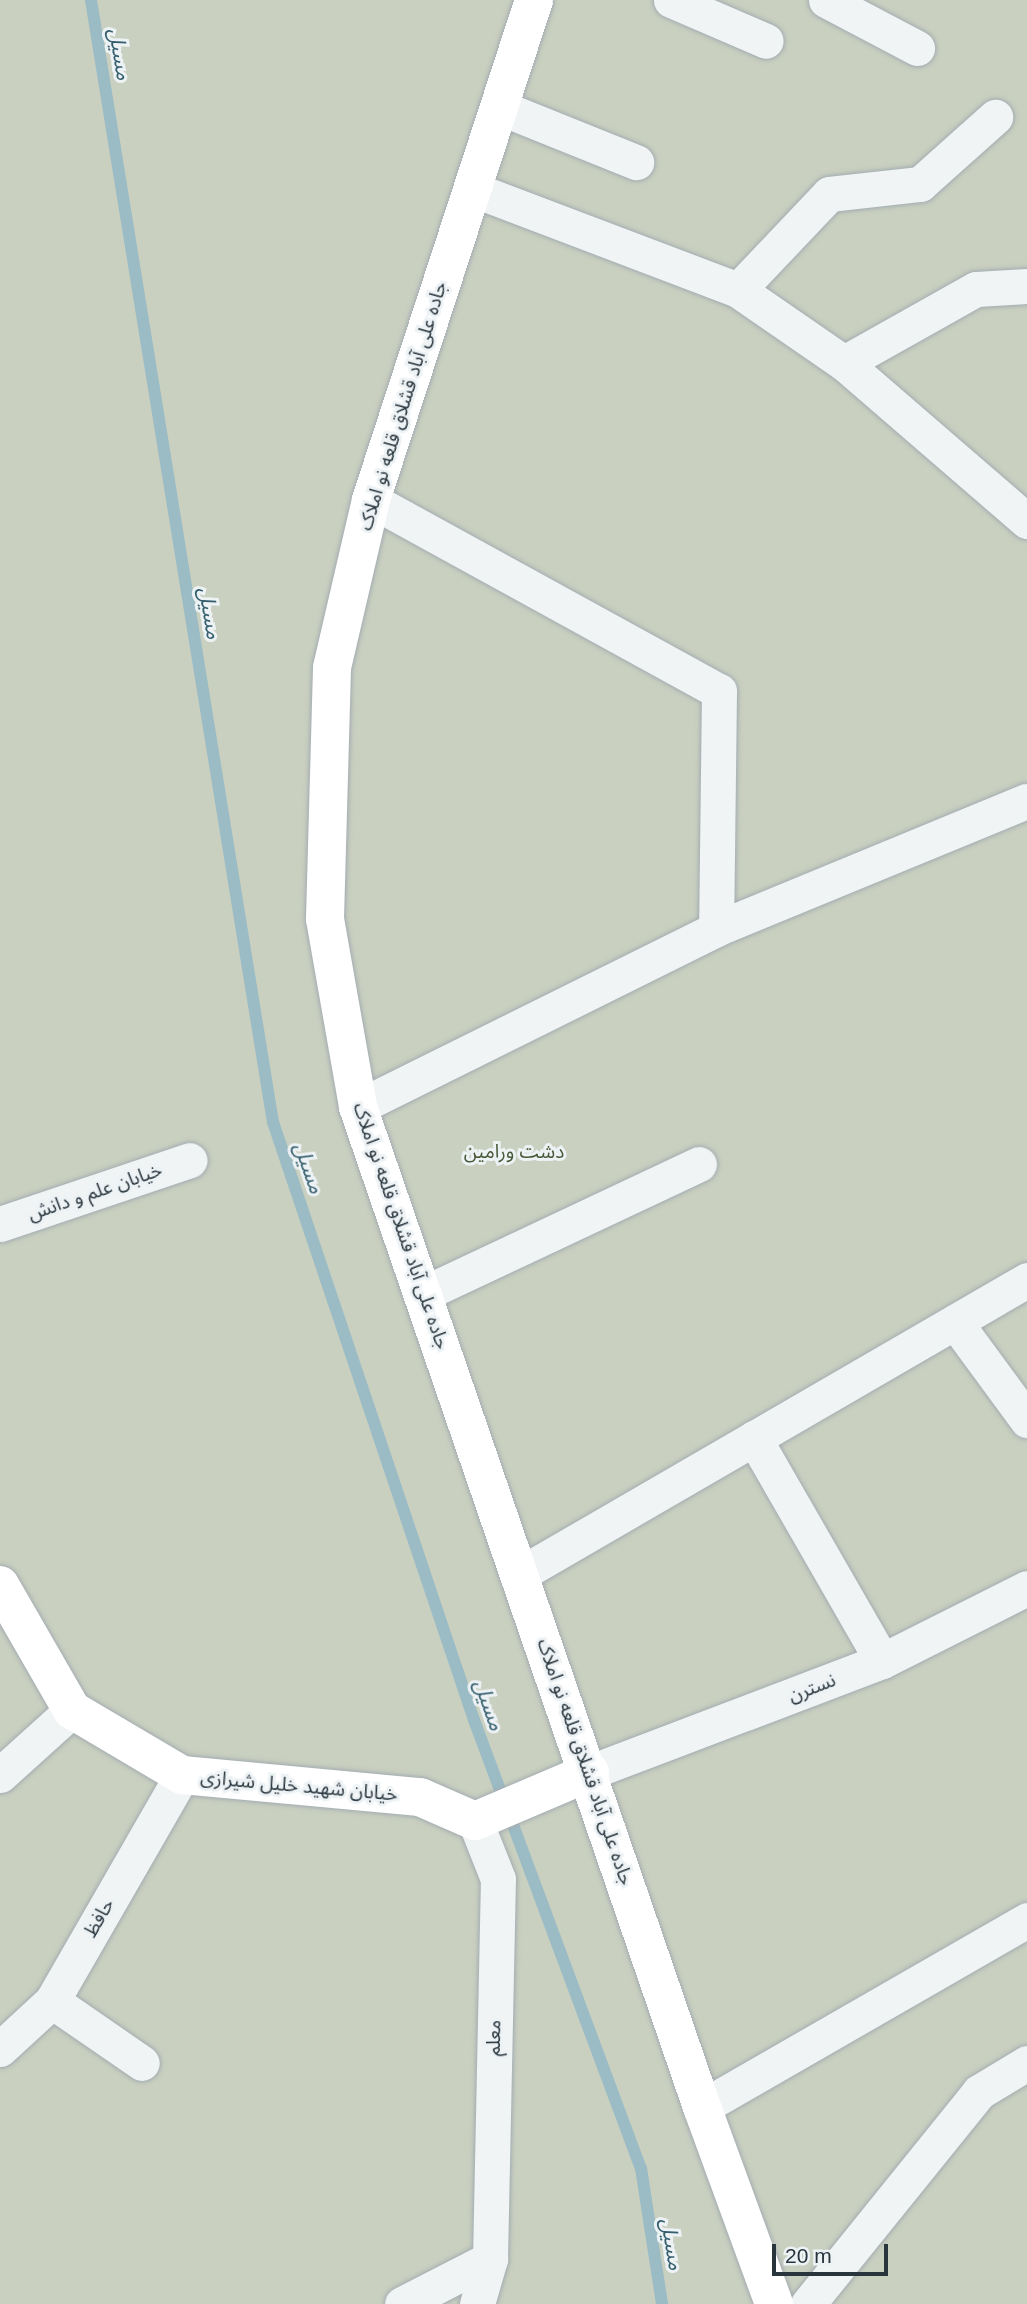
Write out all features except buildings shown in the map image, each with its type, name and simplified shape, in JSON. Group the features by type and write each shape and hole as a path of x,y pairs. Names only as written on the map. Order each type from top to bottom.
{"street":[{"name":"جاده علی آباد قشلاق قلعه نو املاک","path":"534,0 371,500 332,668 325,919 358,1107 590,1772 702,2107 774,2304"},
{"path":"671,0 766,41"},
{"path":"826,0 917,48"},
{"path":"499,107 636,162"},
{"path":"737,290 829,194 920,184 995,117"},
{"path":"472,189 737,290 844,363 1027,520"},
{"path":"844,363 976,289 1027,286"},
{"path":"371,500 719,691 716,929"},
{"path":"358,1107 716,929 1027,801"},
{"name":"خیابان علم و دانش","path":"0,1224 190,1160"},
{"path":"423,1294 699,1164"},
{"path":"520,1574 1027,1280"},
{"path":"955,1322 1027,1420"},
{"path":"754,1438 882,1661"},
{"name":"خیابان شهید خلیل شیرازی","path":"0,1586 72,1710 182,1775 420,1797 479,1819"},
{"name":"نسترن","path":"590,1772 882,1661 1027,1588"},
{"path":"0,1775 72,1710"},
{"path":"479,1819 590,1772"},
{"name":"حافظ","path":"0,2049 52,2001 182,1775"},
{"name":"معلم","path":"477,2304 490,2259 498,1879 479,1819"},
{"path":"702,2107 1027,1920"},
{"path":"52,2001 142,2063"},
{"path":"808,2304 979,2092 1027,2063"},
{"path":"402,2304 490,2259"}],"green space":[{"name":"دشت ورامین","path":"0,0 1027,0 1027,2304 0,2304"}],"waterway":[{"name":"مسیل","path":"91,0 273,1122 474,1720 641,2168 662,2304"}]}
